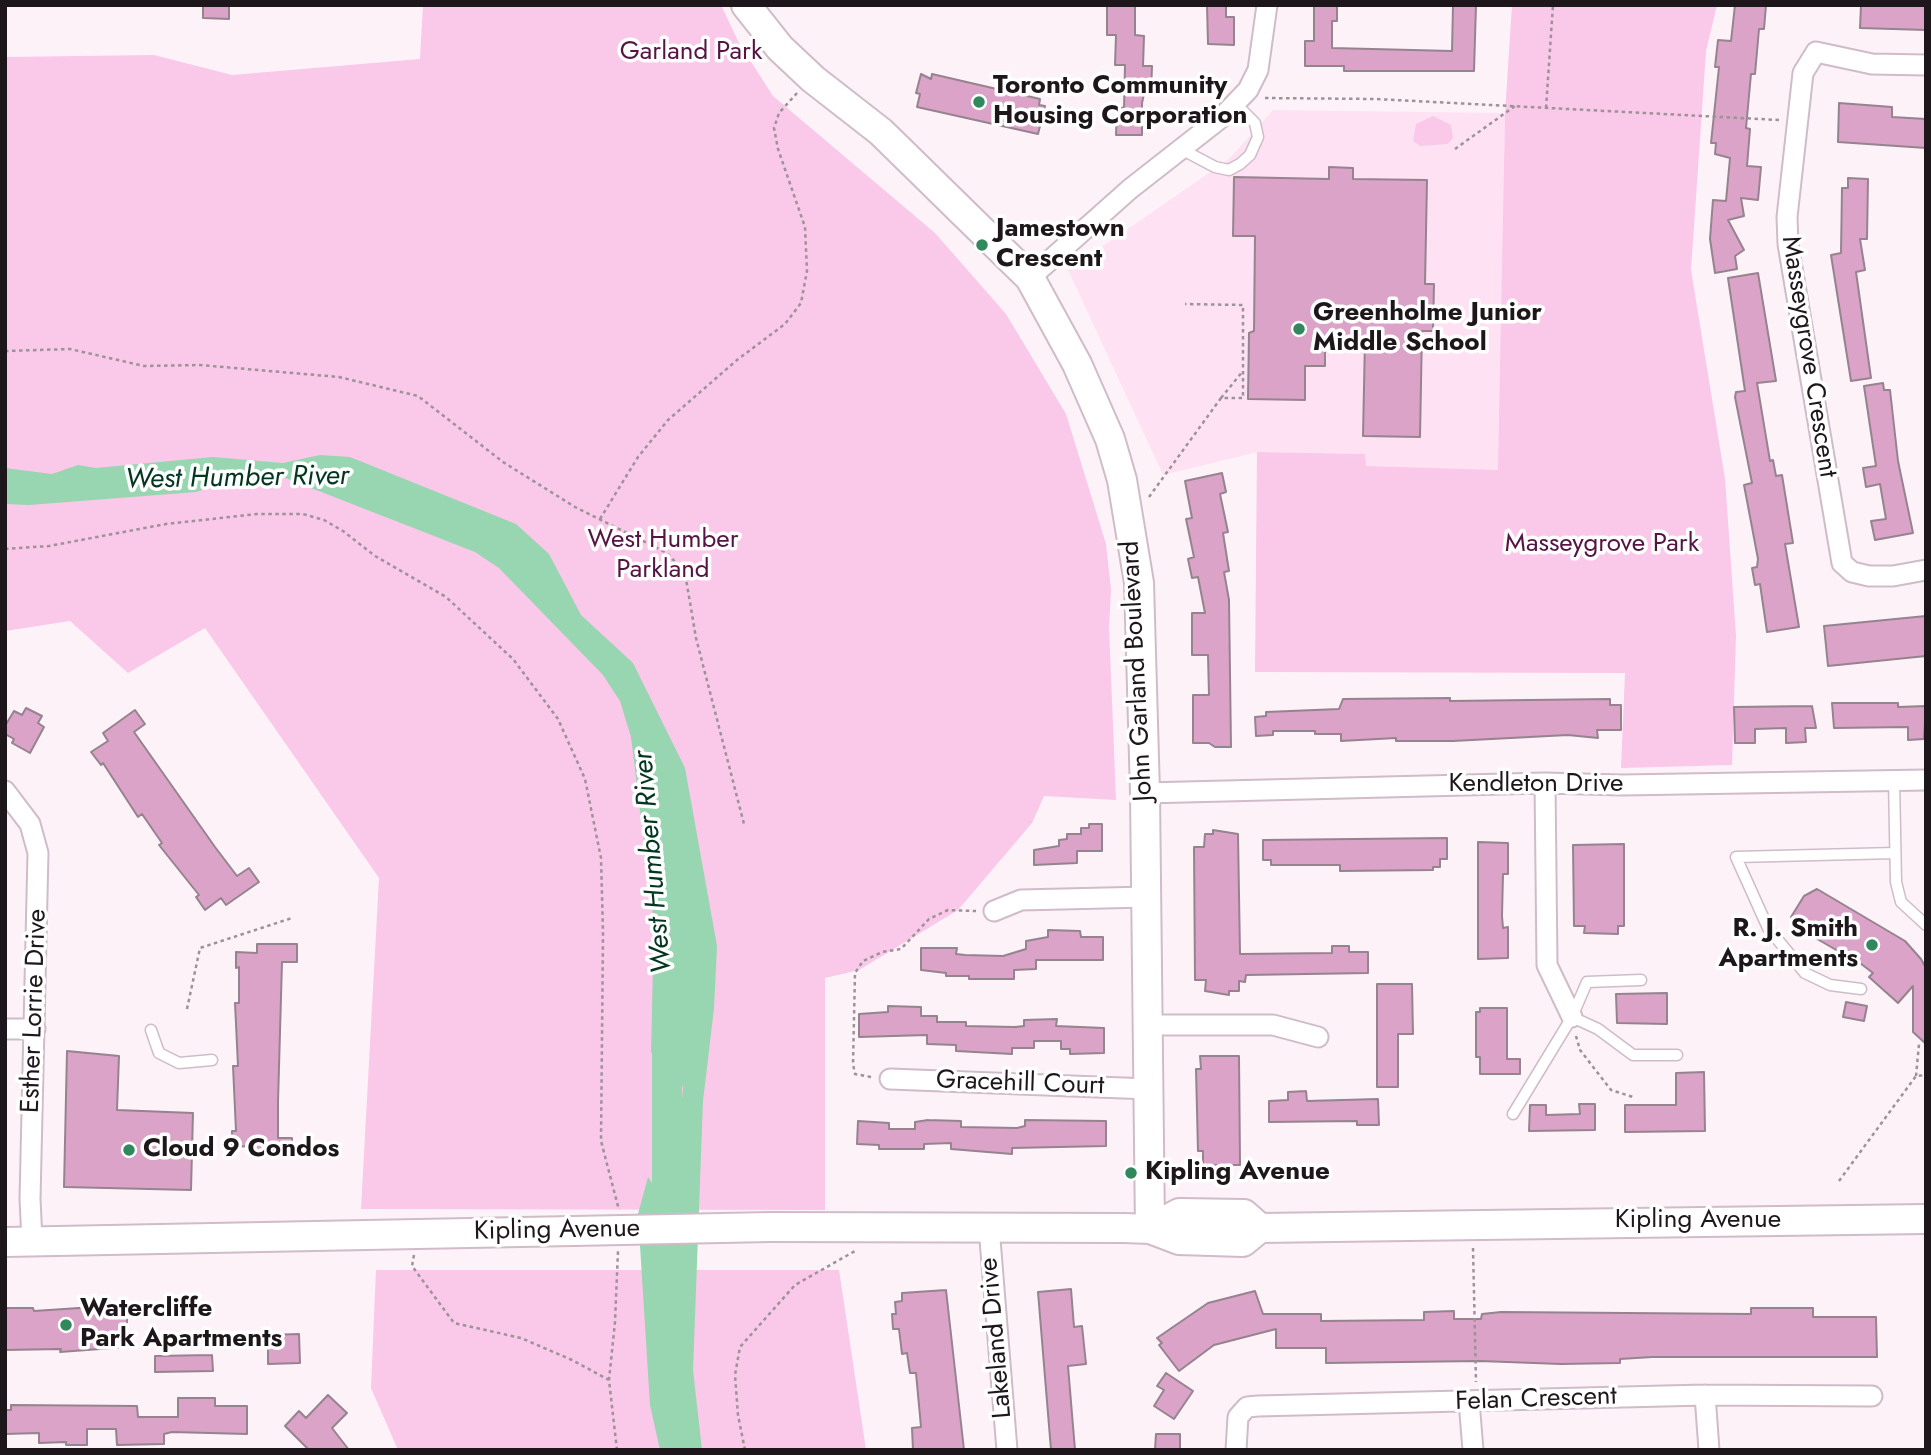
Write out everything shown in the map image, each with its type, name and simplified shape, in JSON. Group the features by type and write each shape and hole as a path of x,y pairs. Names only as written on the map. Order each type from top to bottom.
{"main road":[{"name":"John Garland Boulevard","path":"746,5 780,48 813,79 881,132 1030,278 1077,364 1110,439 1130,522 1139,583 1146,793 1150,1229"},
{"name":"Kipling Avenue","path":"19,1242 771,1227 1150,1229 1179,1213 1244,1214 1260,1228 1926,1219"}],"street":[{"path":"1030,278 1130,189 1238,100 1258,70 1267,5"},
{"name":"Masseygrove Crescent","path":"1926,65 1871,64 1816,52 1803,73 1795,121 1787,217 1788,244 1837,548 1842,563 1852,572 1893,576 1926,570"},
{"name":"Kendleton Drive","path":"1146,793 1545,783 1622,785 1926,780"},
{"path":"1545,783 1547,965 1572,1017"},
{"name":"Esther Lorrie Drive","path":"5,791 30,824 38,853 30,1199 19,1242"},
{"path":"994,911 1021,900 1147,897"},
{"path":"1148,1025 1273,1025 1318,1037"},
{"path":"5,1029 34,1029"},
{"name":"Gracehill Court","path":"890,1079 1149,1089"},
{"name":"Lakeland Drive","path":"989,1227 1007,1450"},
{"path":"1705,1395 1709,1450"},
{"name":"Felan Crescent","path":"1236,1450 1238,1417 1247,1407 1705,1395 1872,1396"},
{"path":"1469,1401 1472,1450"}],"lane":[{"path":"1181,149 1215,167 1229,170 1240,164 1250,155 1258,137 1255,123 1238,100"},
{"path":"1894,780 1896,882 1901,902 1926,925"},
{"path":"1860,989 1830,985 1805,973 1768,928 1736,857 1895,853"},
{"path":"1513,1114 1572,1017 1587,982 1641,980"},
{"path":"1572,1017 1598,1029 1633,1055 1677,1055"},
{"path":"151,1030 159,1053 179,1063 212,1060"}],"path":[{"path":"1546,108 1553,5"},
{"path":"600,519 638,457 668,420 737,359 785,324 802,303 807,271 805,227 778,149 774,128 779,113 813,79"},
{"path":"1238,100 1376,99 1795,121"},
{"path":"1455,149 1515,106"},
{"path":"1185,304 1243,305 1243,398 1222,398"},
{"path":"5,351 70,349 144,366 201,365 339,377 418,396 503,462 575,507 667,553 685,573 696,638 744,824"},
{"path":"1130,522 1243,371"},
{"path":"5,549 49,546 166,524 257,514 303,514 324,520 343,531 375,556 446,597 513,659 558,719 585,779 601,858 601,1141 619,1206 619,1219"},
{"path":"890,1079 855,1074 855,973 863,961 882,952 901,949 929,919 948,910 994,911"},
{"path":"187,1009 200,948 292,918"},
{"path":"1572,1017 1580,1050 1611,1090 1633,1097"},
{"path":"1839,1181 1916,1076 1919,1044"},
{"path":"1916,1076 1926,1075"},
{"path":"1469,1401 1476,1381 1472,1224"},
{"path":"417,1233 412,1266 454,1324 521,1338 609,1380"},
{"path":"617,1450 609,1380 615,1322 618,1244"},
{"path":"745,1450 737,1415 735,1375 740,1347 795,1284 860,1248"}],"shaded area":[{"name":"Greenholme Junior Middle School","path":"1273,110 1505,113 1499,471 1365,466 1365,454 1258,452 1163,475 1068,270 1228,160"}],"green space":[{"name":"West Humber Parkland","path":"423,5 721,5 739,43 773,96 935,233 1006,314 1066,414 1106,544 1111,590 1109,627 1116,800 1044,796 1032,823 958,910 859,970 825,978 825,1210 361,1209 379,878 205,628 128,673 70,621 5,631 5,57 154,55 232,75 420,59"},
{"name":"Masseygrove Park","path":"1512,5 1717,5 1706,51 1691,270 1725,479 1736,636 1732,765 1621,768 1625,673 1255,672 1257,452 1365,454 1366,466 1498,470 1505,113"},
{"path":"1433,116 1451,125 1453,138 1448,144 1420,146 1413,141 1416,124"},
{"path":"376,1270 839,1270 866,1450 398,1450 371,1388"}],"water":[{"path":"320,455 350,457 516,524 549,554 581,615 633,663 685,768 717,946 714,1008 703,1101 693,1370 702,1450 660,1450 650,1405 638,1214 648,1177 665,1203 675,1180 683,1088 673,1053 659,1044 651,1053 654,923 631,737 620,701 603,675 499,568 475,552 283,477 235,480 196,492 29,505 5,504 5,468 52,474 78,465 96,468 213,457 283,463"}],"building":[{"path":"203,5 229,5 229,19 203,18"},
{"path":"1107,5 1135,6 1135,35 1144,36 1143,66 1152,66 1151,94 1144,94 1142,103 1142,135 1116,135 1117,107 1124,108 1125,65 1115,65 1116,35 1107,35"},
{"path":"1207,5 1226,5 1226,17 1234,17 1234,45 1208,44"},
{"path":"1314,5 1337,5 1337,21 1332,21 1332,48 1452,51 1453,5 1476,5 1474,71 1344,71 1344,66 1305,66 1305,41 1314,41"},
{"path":"1735,5 1766,5 1764,29 1759,29 1755,74 1751,74 1746,128 1750,129 1747,166 1761,167 1758,200 1741,198 1744,216 1728,220 1744,250 1735,256 1737,269 1715,273 1710,239 1713,200 1726,201 1730,158 1715,154 1716,143 1711,143 1719,67 1715,67 1718,40 1731,41"},
{"path":"1861,5 1926,5 1926,30 1860,28"},
{"name":"Toronto Community Housing Corporation","path":"921,74 931,79 932,74 1040,99 1039,105 1045,106 1038,134 917,107 920,94 916,93"},
{"path":"1839,103 1892,107 1892,117 1926,119 1926,148 1838,142"},
{"path":"1329,167 1353,168 1353,179 1427,180 1425,284 1434,284 1433,331 1422,331 1420,437 1363,436 1365,339 1325,339 1325,366 1305,366 1305,400 1248,399 1249,333 1254,331 1255,236 1233,236 1234,177 1329,179"},
{"path":"1848,178 1868,179 1867,239 1860,239 1865,270 1856,272 1871,378 1851,381 1831,255 1841,253 1842,188 1848,188"},
{"path":"1758,273 1776,381 1757,383 1770,461 1773,460 1776,476 1782,475 1793,543 1785,544 1799,627 1767,632 1760,584 1755,585 1752,568 1757,567 1758,559 1744,485 1752,483 1735,397 1736,392 1745,391 1728,278"},
{"path":"1883,383 1884,390 1890,390 1898,461 1913,533 1875,540 1871,521 1886,519 1880,484 1866,487 1863,468 1876,466 1864,386"},
{"path":"1222,473 1226,492 1220,494 1228,532 1223,533 1229,571 1224,572 1229,600 1231,747 1193,743 1193,695 1209,695 1208,655 1192,655 1192,613 1205,613 1198,577 1192,578 1188,559 1194,557 1186,519 1192,518 1185,481"},
{"path":"1926,616 1926,656 1828,666 1824,626"},
{"path":"1450,698 1450,701 1610,699 1610,705 1621,705 1621,730 1597,730 1598,738 1568,735 1453,741 1396,741 1396,738 1341,741 1341,734 1315,734 1315,731 1273,731 1273,735 1256,736 1255,717 1266,716 1266,712 1339,709 1343,699"},
{"path":"1832,703 1898,703 1898,707 1926,706 1924,739 1908,740 1908,727 1834,728"},
{"path":"1812,706 1816,728 1805,728 1806,742 1786,743 1786,728 1755,729 1755,743 1735,743 1734,707"},
{"path":"26,708 42,716 38,723 44,727 30,753 12,743 14,739 5,734 5,726 14,711 22,715"},
{"path":"135,710 145,724 134,732 215,847 237,876 249,868 259,882 226,905 221,898 205,910 196,897 199,895 159,845 162,843 142,814 138,817 103,763 101,765 91,752 108,741 103,733"},
{"path":"1089,824 1102,824 1102,851 1077,851 1077,863 1034,865 1034,850 1059,846 1059,840 1067,839 1067,834 1081,834 1081,828 1089,828"},
{"path":"1213,830 1238,834 1240,954 1332,953 1332,946 1349,946 1349,952 1368,952 1368,973 1246,975 1245,982 1239,981 1239,991 1229,991 1229,995 1205,991 1206,980 1195,980 1194,847 1204,847 1205,834 1213,834"},
{"path":"1447,838 1447,859 1440,859 1440,867 1433,867 1433,870 1340,871 1340,865 1271,865 1271,860 1263,860 1263,840"},
{"path":"1478,842 1508,843 1508,874 1503,874 1502,916 1503,928 1508,927 1508,958 1478,959"},
{"path":"1624,844 1624,926 1618,926 1618,934 1584,933 1585,926 1574,926 1573,845"},
{"name":"R. J. Smith Apartments","path":"1817,889 1905,941 1921,959 1926,968 1926,1044 1913,1032 1913,986 1898,1003 1869,977 1873,973 1843,950 1838,951 1805,932 1791,917 1804,896"},
{"path":"1048,930 1080,931 1081,937 1103,937 1103,960 1036,960 1036,969 1014,970 1014,979 969,979 969,976 946,976 946,973 921,970 921,948 957,948 956,954 1003,956 1026,949 1026,941 1048,937"},
{"path":"257,944 297,944 297,962 282,962 278,1102 278,1138 292,1138 292,1157 251,1156 251,1146 232,1147 232,1131 236,1131 233,1066 238,1066 235,1003 239,1003 239,967 236,968 236,952 257,953"},
{"path":"1377,984 1412,984 1413,1034 1398,1034 1398,1087 1377,1087"},
{"path":"1667,993 1667,1024 1617,1023 1616,994"},
{"path":"1846,1002 1867,1006 1864,1021 1843,1017"},
{"path":"888,1006 921,1007 921,1016 937,1016 937,1022 966,1022 966,1026 1015,1027 1024,1026 1024,1020 1057,1019 1056,1026 1104,1028 1104,1053 1070,1054 1070,1049 1061,1049 1061,1041 1034,1041 1034,1048 1012,1048 1012,1054 956,1051 956,1045 927,1044 927,1035 859,1037 859,1014 888,1012"},
{"path":"1480,1008 1507,1008 1507,1059 1520,1059 1520,1074 1480,1074 1480,1057 1476,1057 1476,1012 1480,1012"},
{"name":"Cloud 9 Condos","path":"67,1051 119,1056 117,1110 193,1113 191,1190 64,1187"},
{"path":"1200,1056 1239,1056 1240,1165 1203,1165 1203,1151 1198,1151 1196,1069 1201,1069"},
{"path":"1704,1072 1705,1131 1625,1132 1625,1105 1676,1105 1676,1073"},
{"path":"1306,1091 1307,1101 1378,1099 1379,1125 1357,1125 1357,1121 1269,1122 1269,1101 1288,1100 1288,1092"},
{"path":"1579,1104 1595,1104 1595,1130 1529,1131 1530,1105 1546,1105 1546,1115 1580,1114"},
{"path":"1025,1120 1106,1121 1106,1146 1012,1148 1012,1154 951,1149 951,1143 924,1144 924,1149 879,1149 879,1145 857,1144 858,1121 889,1123 889,1129 915,1129 915,1122 961,1121 961,1127 1017,1128 1025,1126"},
{"path":"1071,1289 1074,1327 1082,1326 1086,1364 1068,1366 1075,1450 1051,1450 1038,1292"},
{"path":"946,1290 964,1450 913,1450 912,1428 921,1427 916,1373 910,1373 907,1353 902,1354 899,1329 893,1329 892,1314 896,1314 895,1302 902,1301 902,1293"},
{"path":"1255,1291 1263,1314 1321,1314 1321,1321 1424,1320 1424,1312 1454,1311 1454,1319 1481,1319 1482,1314 1501,1312 1751,1314 1751,1308 1813,1308 1813,1317 1876,1317 1877,1357 1652,1357 1620,1359 1620,1363 1561,1364 1480,1361 1326,1363 1326,1348 1276,1348 1276,1329 1214,1345 1179,1371 1159,1345 1162,1343 1157,1338 1208,1303"},
{"name":"Watercliffe Park Apartments","path":"94,1307 94,1310 111,1310 111,1316 127,1315 127,1347 60,1352 61,1349 5,1350 6,1308 33,1308 34,1311"},
{"path":"299,1334 300,1363 268,1364 268,1335"},
{"path":"212,1355 213,1371 155,1372 155,1356"},
{"path":"1166,1373 1193,1391 1174,1419 1154,1406 1164,1390 1157,1386"},
{"path":"328,1395 347,1413 332,1428 349,1450 309,1450 285,1426 299,1411 306,1418"},
{"path":"178,1398 215,1398 215,1406 247,1406 247,1434 172,1432 164,1434 164,1444 117,1445 116,1429 87,1429 87,1445 66,1445 66,1442 39,1443 39,1433 5,1434 5,1410 11,1410 11,1405 137,1406 138,1417 178,1417"},
{"path":"1156,1434 1180,1434 1180,1450 1155,1450"}],"waterway":[{"name":"West Humber River","path":"667,1012 667,1238"}],"place":[{"name":"Toronto Community Housing Corporation","path":"979,102"},
{"name":"Jamestown Crescent","path":"982,245"},
{"name":"Greenholme Junior Middle School","path":"1299,329"},
{"name":"R. J. Smith Apartments","path":"1872,945"},
{"name":"Cloud 9 Condos","path":"129,1150"},
{"name":"Kipling Avenue","path":"1131,1173"},
{"name":"Watercliffe Park Apartments","path":"66,1325"}],"park label":[{"name":"Garland Park","path":"691,53"}]}
